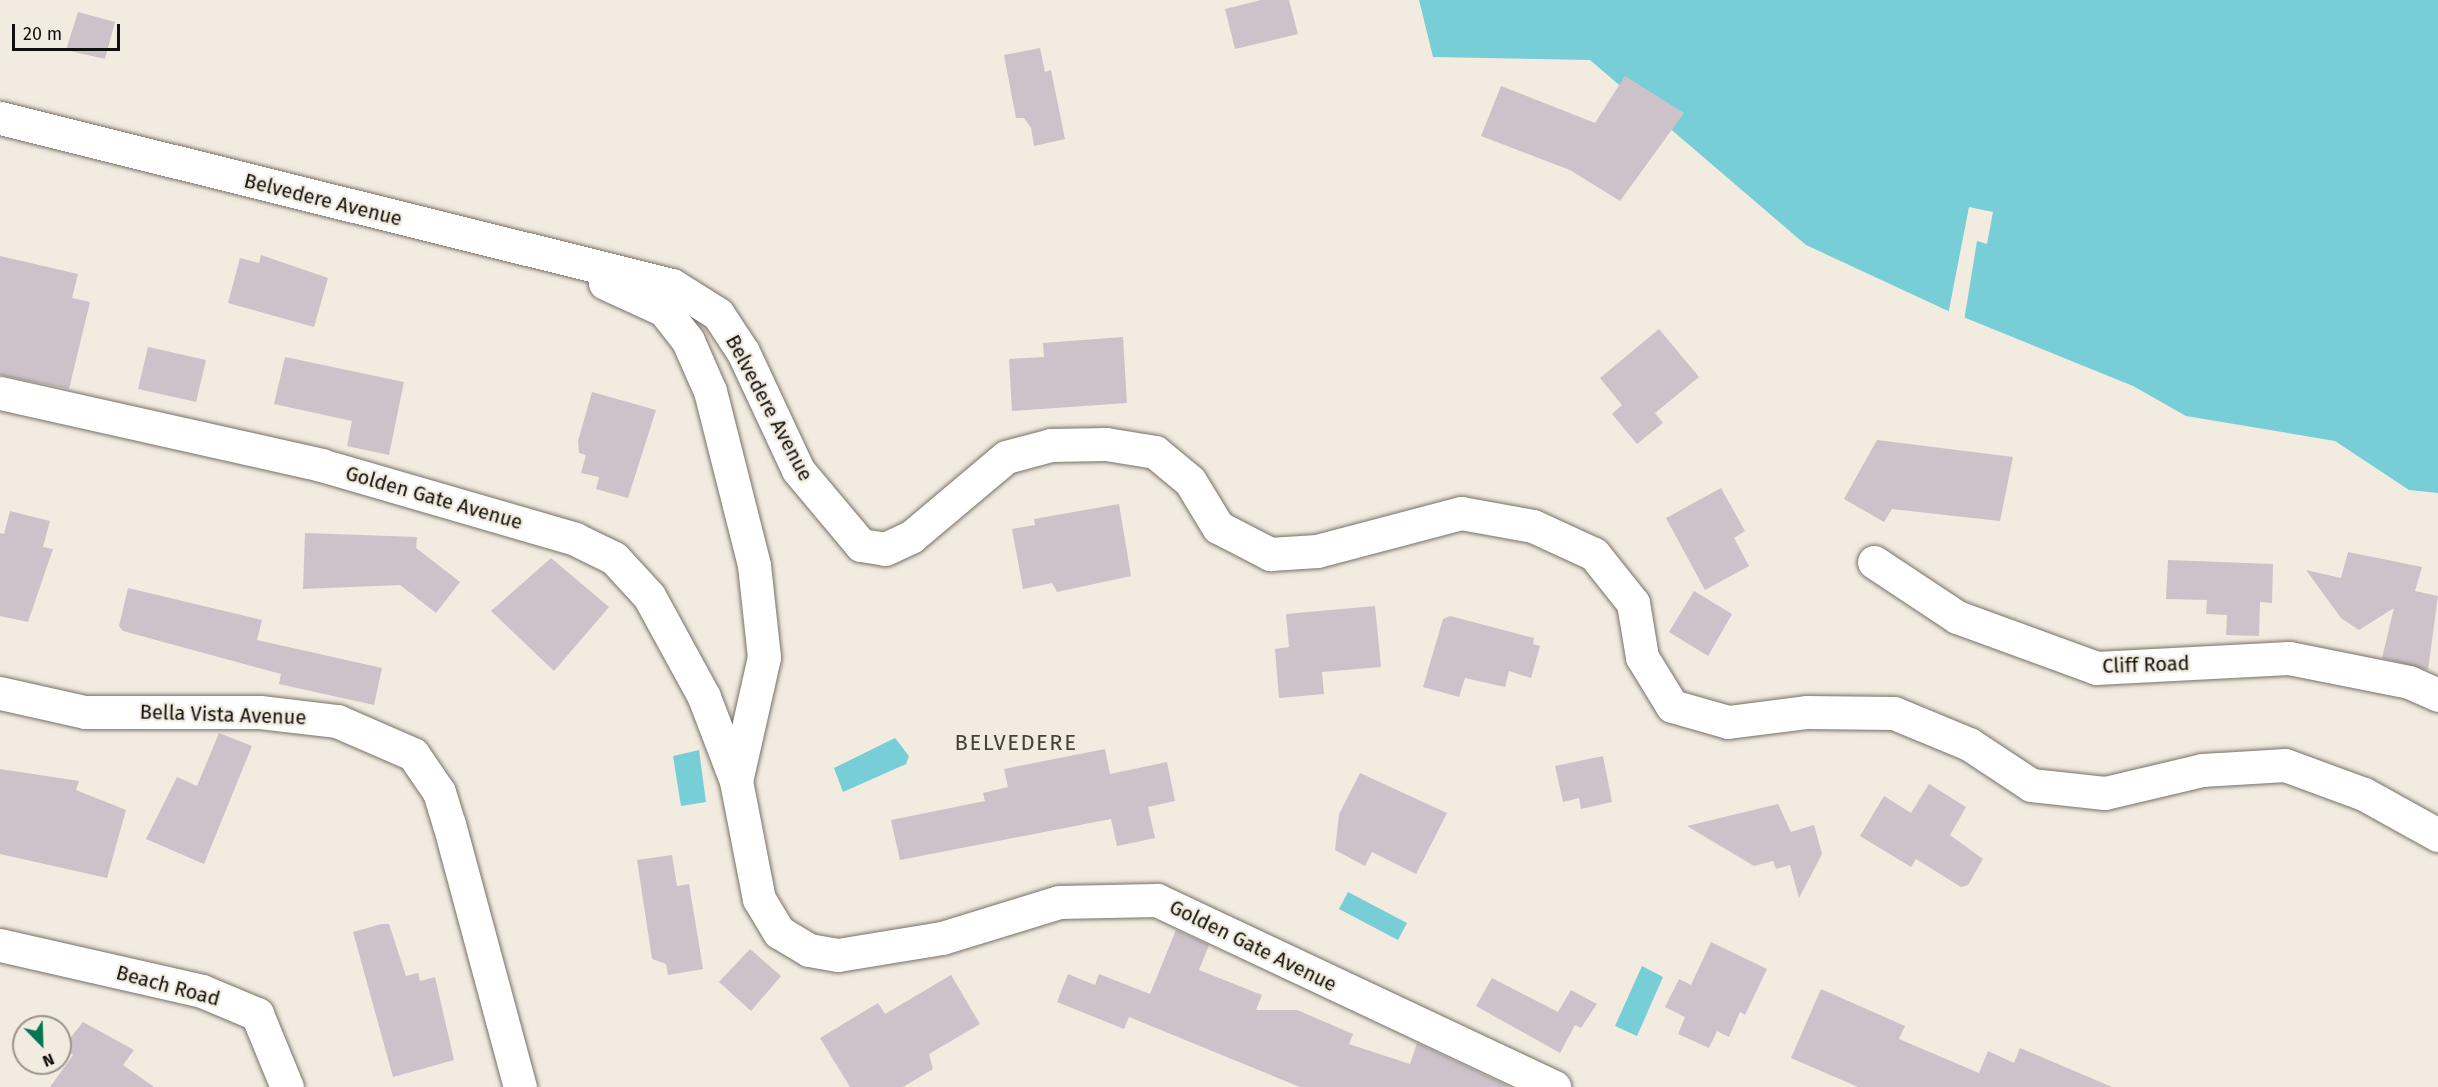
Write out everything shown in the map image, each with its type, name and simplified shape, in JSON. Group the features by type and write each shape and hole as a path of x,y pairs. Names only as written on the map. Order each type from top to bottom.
{"street":[{"name":"Belvedere Avenue","path":"0,118 672,285 718,314 743,352 798,470 861,546 885,549 911,537 1006,457 1062,445 1106,444 1155,452 1190,481 1218,527 1270,554 1317,551 1461,513 1533,526 1594,554 1633,603 1642,657 1672,706 1728,722 1807,712 1894,713 1969,744 2031,785 2105,793 2202,770 2285,765 2364,794 2438,835"},
{"name":"Golden Gate Avenue","path":"520,247 664,310 688,341 710,391 754,565 764,657 736,781"},
{"name":"Golden Gate Avenue","path":"0,393 321,465 575,539 614,558 649,596 704,697 736,781 759,899 779,932 809,950 838,955 942,938 1059,902 1157,900 1554,1087"},
{"name":"Cliff Road","path":"1874,562 1957,617 2096,668 2289,658 2409,682 2438,695"},
{"name":"Bella Vista Avenue","path":"0,693 85,712 260,712 338,721 413,754 439,792 520,1087"},
{"name":"Beach Road","path":"0,945 202,991 257,1014 287,1087"}],"water":[{"path":"1419,0 2438,0 2438,493 2409,490 2335,441 2186,416 2133,386 1946,310 1806,245 1590,60 1433,57"},
{"path":"895,738 909,756 906,764 843,792 834,768"},
{"path":"699,750 706,802 681,806 673,756"},
{"path":"1348,892 1407,923 1398,940 1339,909"},
{"path":"1642,966 1663,977 1637,1036 1615,1026"}],"pier":[{"path":"1969,207 1993,212 1987,244 1977,241 1964,321 1948,315"}],"building":[{"path":"1261,0 1289,0 1298,34 1235,49 1225,9"},
{"path":"78,12 115,22 105,59 66,50"},
{"path":"1040,48 1045,72 1051,70 1065,139 1034,146 1031,128 1024,118 1016,118 1004,55"},
{"path":"1625,76 1684,113 1620,201 1570,170 1481,136 1501,86 1595,123"},
{"path":"261,255 328,278 314,327 228,303 240,258 259,263"},
{"path":"0,256 78,274 72,298 90,302 69,389 0,375"},
{"path":"1659,329 1699,377 1655,413 1663,423 1637,444 1612,414 1622,405 1600,378"},
{"path":"1123,337 1127,403 1012,411 1009,359 1044,357 1043,343"},
{"path":"148,347 206,360 196,402 138,389"},
{"path":"285,357 404,382 389,455 347,446 352,421 274,404"},
{"path":"592,392 656,410 628,498 596,489 599,477 581,473 586,455 579,453 578,441"},
{"path":"1877,440 2013,457 2000,521 1892,509 1884,522 1844,499"},
{"path":"1721,488 1745,531 1734,538 1749,566 1705,590 1666,518"},
{"path":"1119,504 1131,576 1057,592 1052,583 1023,589 1012,529 1035,525 1034,519"},
{"path":"10,511 50,521 43,547 53,549 28,622 0,616 0,533 4,534"},
{"path":"305,533 417,537 416,548 460,582 436,613 400,585 303,589"},
{"path":"2348,552 2422,567 2415,591 2438,596 2428,670 2382,658 2394,608 2359,630 2341,618 2306,570 2341,578"},
{"path":"551,558 609,607 554,671 491,611"},
{"path":"2168,560 2273,564 2272,603 2260,602 2259,636 2226,635 2227,615 2206,614 2207,600 2166,599"},
{"path":"128,588 262,620 257,640 382,668 374,705 279,684 281,674 123,631 119,626"},
{"path":"1694,591 1732,614 1708,656 1669,632"},
{"path":"1375,606 1381,667 1322,672 1324,694 1279,698 1275,649 1289,647 1286,614"},
{"path":"1450,616 1534,638 1533,644 1540,646 1531,678 1509,671 1505,687 1465,678 1459,697 1423,687 1443,619"},
{"path":"219,733 252,746 204,864 146,839 177,777 197,786"},
{"path":"1105,749 1110,774 1167,762 1175,801 1148,807 1155,838 1117,846 1111,819 900,860 891,820 985,801 983,793 1008,787 1004,769"},
{"path":"1603,756 1612,802 1581,809 1579,798 1563,802 1555,766"},
{"path":"0,769 79,781 76,790 126,810 107,878 0,854"},
{"path":"1360,773 1447,813 1416,874 1372,852 1365,866 1335,850 1339,814"},
{"path":"1929,784 1966,807 1950,835 1983,859 1968,885 1961,887 1916,859 1911,867 1860,836 1884,796 1911,813"},
{"path":"1778,804 1791,832 1814,825 1822,854 1799,898 1790,865 1776,869 1773,861 1754,866 1687,826"},
{"path":"672,855 677,886 689,884 703,969 668,975 666,964 652,959 637,860"},
{"path":"389,924 406,976 418,973 420,981 435,977 454,1060 393,1077 353,932"},
{"path":"1176,930 1209,945 1199,970 1262,995 1256,1010 1297,1010 1353,1034 1349,1044 1410,1064 1417,1043 1510,1087 1300,1087 1129,1017 1124,1029 1057,1002 1068,974 1095,985 1099,974 1150,994"},
{"path":"1711,942 1767,969 1745,1015 1740,1012 1729,1037 1717,1031 1709,1048 1678,1034 1685,1017 1665,1007 1679,979 1691,985"},
{"path":"750,949 781,976 751,1011 719,982"},
{"path":"951,975 980,1024 929,1054 933,1069 903,1087 850,1087 820,1038 878,1003 885,1014"},
{"path":"1492,978 1558,1012 1571,990 1597,1004 1581,1028 1575,1025 1560,1053 1476,1006"},
{"path":"1821,989 1905,1026 1899,1039 1979,1073 1988,1051 2014,1063 2020,1048 2112,1087 1858,1087 1791,1058"},
{"path":"83,1022 134,1050 123,1065 154,1087 50,1087 59,1075 72,1075 72,1036"}],"district":[{"name":"BELVEDERE","path":"1016,743"}]}
